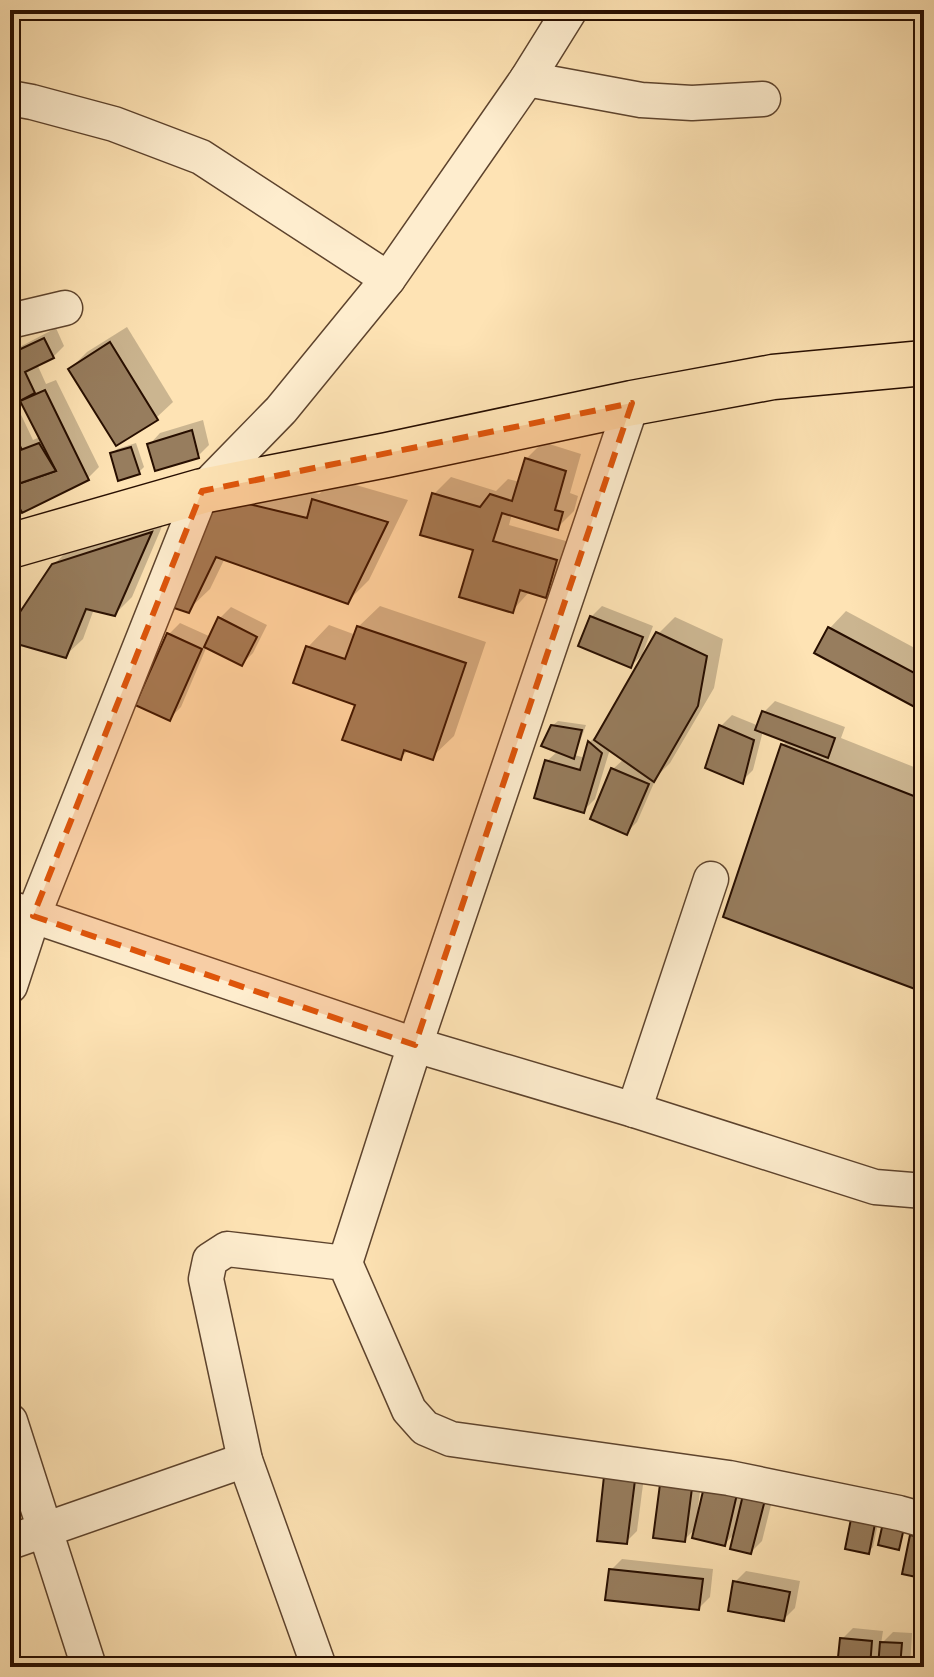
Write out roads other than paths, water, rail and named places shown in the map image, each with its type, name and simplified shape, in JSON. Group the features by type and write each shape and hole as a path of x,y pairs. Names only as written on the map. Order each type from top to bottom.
{"main road":[{"path":"10,546 202,491 632,403 773,377 924,363"}],"street":[{"path":"10,986 22,912 202,491 281,410 388,279 527,79 570,10"},
{"path":"527,79 641,100 692,103 763,99"},
{"path":"10,98 114,124 201,157 388,279"},
{"path":"10,321 65,308"},
{"path":"632,403 415,1045 345,1263 409,1410 425,1428 451,1439 729,1478 924,1520"},
{"path":"634,1110 711,879"},
{"path":"22,912 415,1045 634,1110 875,1187 924,1191"},
{"path":"319,1667 245,1460 206,1279 210,1260 227,1249 345,1263"},
{"path":"10,1421 89,1667"},
{"path":"10,1542 245,1460"}]}
